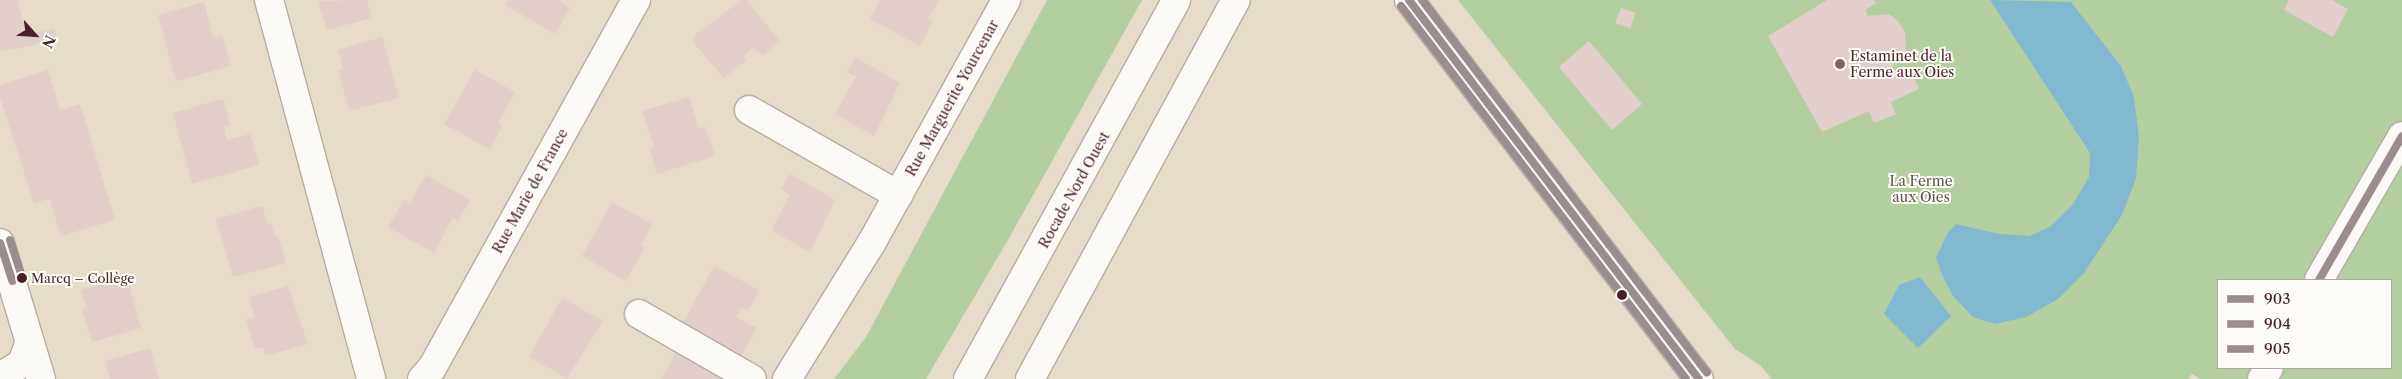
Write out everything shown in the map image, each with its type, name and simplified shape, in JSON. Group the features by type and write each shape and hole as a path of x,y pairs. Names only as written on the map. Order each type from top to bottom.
{"main road":[{"path":"269,0 371,379"},
{"name":"Rue Marie de France","path":"422,379 432,368 636,0"},
{"name":"Rue Marguerite Yourcenar","path":"787,379 898,195 1006,0"},
{"name":"Rocade Nord Ouest","path":"968,379 1176,0"},
{"path":"1030,379 1236,0"},
{"path":"1409,0 1699,379"},
{"path":"749,110 898,195"},
{"path":"2320,279 2402,136"},
{"path":"0,242 41,379"},
{"path":"639,314 752,379"},
{"path":"0,377 22,363 30,341"}],"green space":[{"path":"1047,0 1142,0 1008,240 926,379 834,379 866,337"},
{"name":"La Ferme aux Oies","path":"1458,0 2402,0 2402,379 2200,379 2192,374 2188,379 1772,379 1760,365 1735,349"}],"water":[{"path":"1990,0 2071,2 2121,66 2134,97 2139,137 2136,179 2122,215 2084,273 2058,299 2026,317 1995,324 1973,317 1953,296 1936,258 1947,234 1956,224 1999,234 2029,236 2050,227 2073,204 2089,177 2090,153"},
{"path":"1920,277 1951,316 1918,348 1884,314 1899,285"}],"building":[{"path":"0,0 17,0 27,35 54,29 58,41 0,51"},
{"path":"367,0 372,18 327,30 318,1"},
{"path":"508,0 562,0 560,2 570,8 555,34 505,5"},
{"path":"742,0 746,0 780,41 763,55 752,48 743,56 746,60 724,78 692,41 696,34"},
{"path":"880,0 939,0 928,18 933,21 920,46 870,19"},
{"name":"Estaminet de la Ferme aux Oies","path":"1827,0 1874,0 1876,3 1865,10 1868,16 1889,14 1898,21 1905,32 1906,52 1892,66 1896,72 1909,67 1919,89 1891,102 1896,114 1874,123 1869,111 1822,132 1768,36"},
{"path":"2289,0 2332,0 2348,9 2333,37 2284,10"},
{"path":"204,2 213,38 222,35 231,66 176,81 158,15"},
{"path":"1621,8 1636,13 1630,28 1615,23"},
{"path":"382,37 399,98 349,111 338,70 343,69 338,50"},
{"path":"1589,41 1642,104 1612,130 1559,67"},
{"path":"855,57 900,83 874,136 835,114 856,77 847,72"},
{"path":"48,70 60,110 80,104 115,220 61,236 50,199 34,203 0,97 0,85"},
{"path":"475,70 515,92 498,124 502,126 490,149 444,124"},
{"path":"689,97 699,129 705,127 715,156 657,174 650,149 654,147 642,111"},
{"path":"223,99 230,125 224,127 227,140 250,134 259,165 192,184 173,113"},
{"path":"790,174 835,200 810,252 771,230 790,195 781,189"},
{"path":"426,175 470,200 458,221 453,217 434,253 388,227 404,200 410,203"},
{"path":"612,202 652,224 641,245 645,247 626,281 582,256"},
{"path":"262,206 268,225 272,224 275,237 278,236 286,263 233,277 216,219"},
{"path":"714,266 759,290 748,311 741,307 736,317 757,328 741,356 683,323"},
{"path":"127,277 141,328 92,342 82,309 87,308 81,290"},
{"path":"288,286 308,344 265,356 263,347 255,349 246,319 255,317 249,297"},
{"path":"562,298 603,321 567,378 529,357"},
{"path":"150,348 159,379 110,379 105,361"},
{"path":"677,350 722,376 720,379 661,379"}],"transit line":[{"name":"903","path":"1409,0 1699,379"},
{"name":"905","path":"1422,0 1707,373"},
{"name":"904","path":"1401,6 1686,379"},
{"name":"903","path":"2320,279 2402,136"},
{"name":"905","path":"10,240 22,278"},
{"name":"903","path":"0,243 12,281"}],"place":[{"name":"Estaminet de la Ferme aux Oies","path":"1840,64"},
{"name":"Marcq – Collège","path":"22,278"}]}
